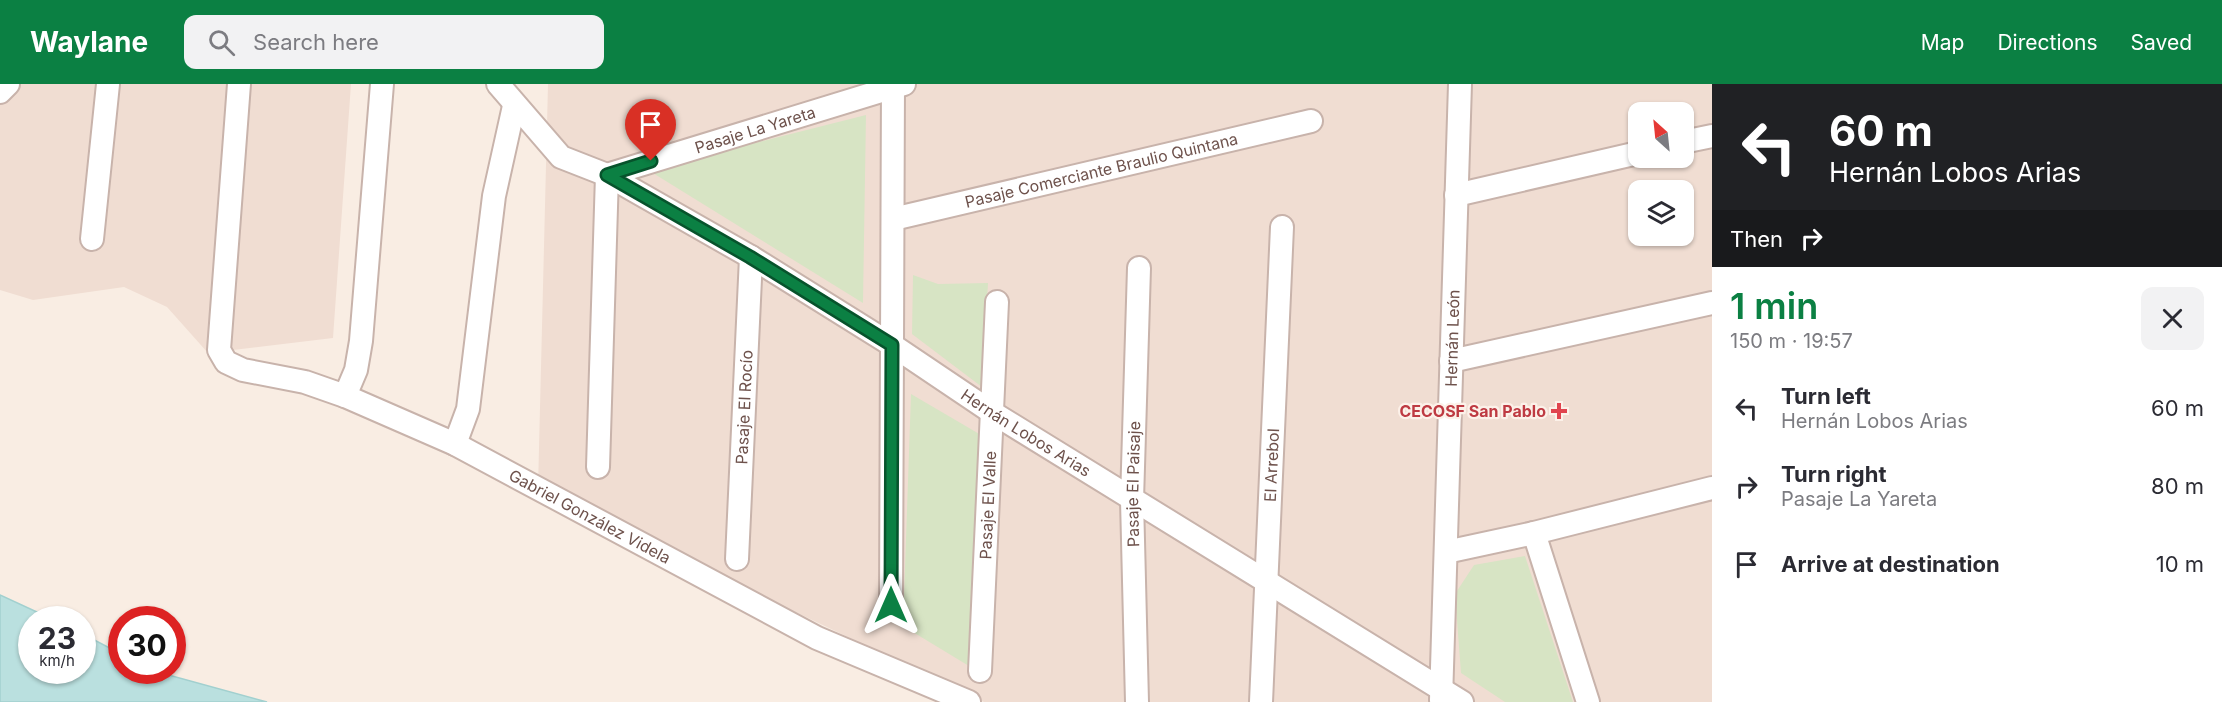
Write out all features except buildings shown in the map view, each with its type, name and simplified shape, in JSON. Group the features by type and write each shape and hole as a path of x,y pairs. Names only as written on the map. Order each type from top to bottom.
{"street":[{"path":"0,92 8,84"},
{"path":"92,239 108,84"},
{"name":"Gabriel González Videla","path":"239,84 219,350 226,362 243,370 305,382 345,396 455,444 817,638 969,702"},
{"path":"345,396 356,370 361,341 382,84"},
{"name":"Hernán Lobos Arias","path":"498,84 514,106 561,157 597,171 750,257 892,345 993,414 1267,581 1441,695 1462,702"},
{"name":"Hernán León","path":"1441,695 1460,84"},
{"path":"891,605 893,219 897,85"},
{"name":"Pasaje La Yareta","path":"597,171 897,85"},
{"path":"455,444 468,409 494,196 514,106"},
{"name":"Pasaje Comerciante Braulio Quintana","path":"893,219 1311,121"},
{"path":"1694,140 1712,136"},
{"path":"1456,195 1628,155"},
{"path":"597,171 598,467"},
{"name":"El Arrebol","path":"1261,702 1282,227"},
{"name":"Pasaje El Rocío","path":"737,559 750,257"},
{"name":"Pasaje El Paisaje","path":"1137,702 1132,500 1139,267"},
{"name":"Pasaje El Valle","path":"980,671 997,302"},
{"path":"1451,362 1712,303"},
{"path":"1446,552 1534,534 1712,489"},
{"path":"1534,534 1588,702"}],"shaded area":[{"path":"0,84 351,84 333,338 208,353 167,307 124,287 33,300 0,290"},
{"path":"548,84 1712,84 1712,702 984,702 538,489"}],"green space":[{"path":"866,115 863,303 648,170"},
{"path":"913,275 938,284 988,283 982,387 912,334"},
{"path":"911,394 981,435 969,666 903,626"},
{"path":"1525,556 1573,702 1505,702 1461,673 1455,594 1474,565"}],"water":[{"path":"0,595 24,606 18,606 18,684 96,684 96,641 108,647 108,684 186,684 186,680 267,702 0,702"}],"place":[{"name":"CECOSF San Pablo","path":"1559,411"}],"route":[{"path":"651,161 607,175 750,257 892,345 891,605"}]}
